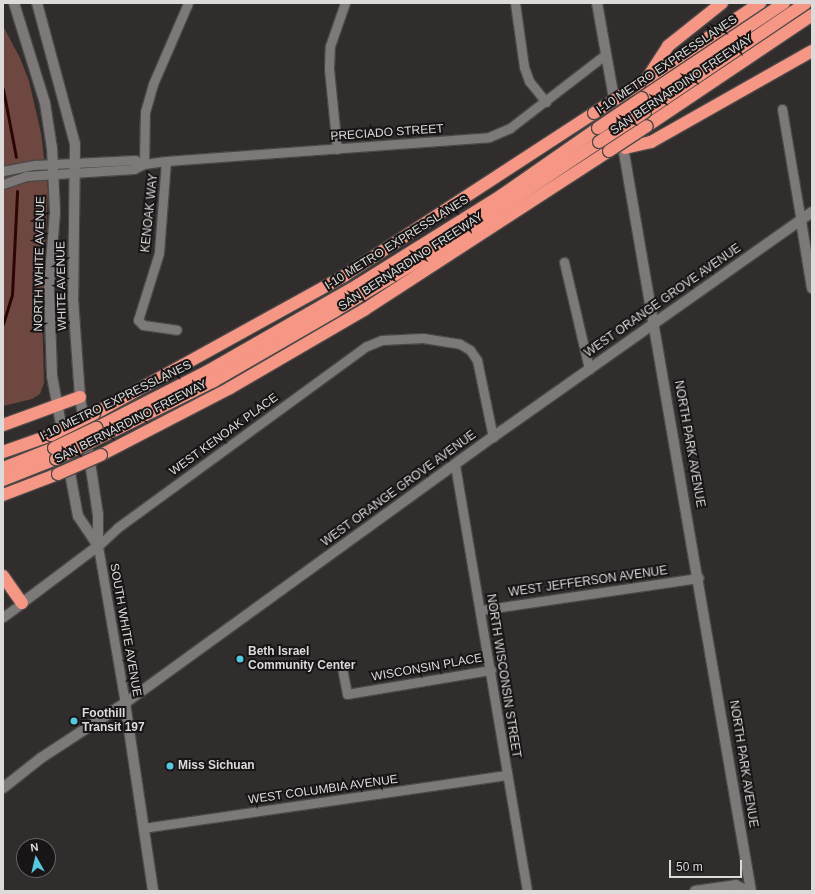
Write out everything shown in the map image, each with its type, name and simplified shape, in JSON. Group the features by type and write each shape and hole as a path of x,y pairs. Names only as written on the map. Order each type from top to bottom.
{"highway":[{"path":"643,82 668,46 722,3"},
{"name":"SAN BERNARDINO FREEWAY","path":"3,452 51,435 94,414 344,276 643,82 760,3"},
{"name":"I-10 METRO EXPRESSLANES","path":"3,480 55,453 96,428 208,371 358,285 502,195 642,98 784,3"},
{"name":"I-10 METRO EXPRESSLANES","path":"3,468 55,453 109,432 214,381 342,307 448,243 806,3"},
{"name":"SAN BERNARDINO FREEWAY","path":"3,494 58,474 101,455 230,388 364,310 606,154 812,15"},
{"path":"606,154 650,142 812,51"},
{"path":"3,424 80,397"},
{"path":"3,576 22,603"}],"street":[{"name":"NORTH WHITE AVENUE","path":"14,3 45,103 53,165 55,212 49,289 52,376 78,516 98,546"},
{"path":"37,3 75,144 74,175"},
{"path":"144,164 145,112 153,84 188,3"},
{"path":"337,149 329,69 330,46 345,3"},
{"path":"515,3 524,67 529,81 546,102"},
{"name":"NORTH PARK AVENUE","path":"597,3 655,323 751,891"},
{"name":"PRECIADO STREET","path":"3,184 26,176 74,175 134,169 144,164 166,161 489,137 510,128 546,102 606,54"},
{"path":"782,109 812,288"},
{"name":"PRECIADO STREET","path":"15,168 135,160 144,164"},
{"name":"KENOAK WAY","path":"166,161 159,253 138,320 143,325 177,330"},
{"path":"3,165 15,168"},
{"path":"3,171 15,168"},
{"name":"WHITE AVENUE","path":"74,175 73,299 80,397"},
{"name":"WEST ORANGE GROVE AVENUE","path":"3,788 41,758 125,703 589,369 812,212"},
{"path":"564,262 589,369"},
{"name":"WEST KENOAK PLACE","path":"98,546 117,528 367,346 382,340 423,338 460,344 470,350 477,360 493,438"},
{"name":"SOUTH WHITE AVENUE","path":"80,397 98,515 98,546 125,703 153,891"},
{"name":"NORTH WISCONSIN STREET","path":"455,465 481,610 506,775 527,891"},
{"path":"3,617 98,546"},
{"name":"WEST JEFFERSON AVENUE","path":"481,610 699,578"},
{"name":"WISCONSIN PLACE","path":"342,668 346,694 491,670"},
{"name":"WEST COLUMBIA AVENUE","path":"143,828 506,775"},
{"path":"695,891 736,886 748,891"}],"shaded area":[{"path":"3,26 20,58 29,81 41,133 48,191 42,307 44,383 40,394 32,399 3,406"}],"waterway":[{"path":"3,89 16,157"},
{"path":"3,324 12,295 17,191"}],"place":[{"name":"Beth Israel Community Center","path":"240,659"},
{"name":"Foothill Transit 197","path":"74,721"},
{"name":"Miss Sichuan","path":"170,766"}]}
